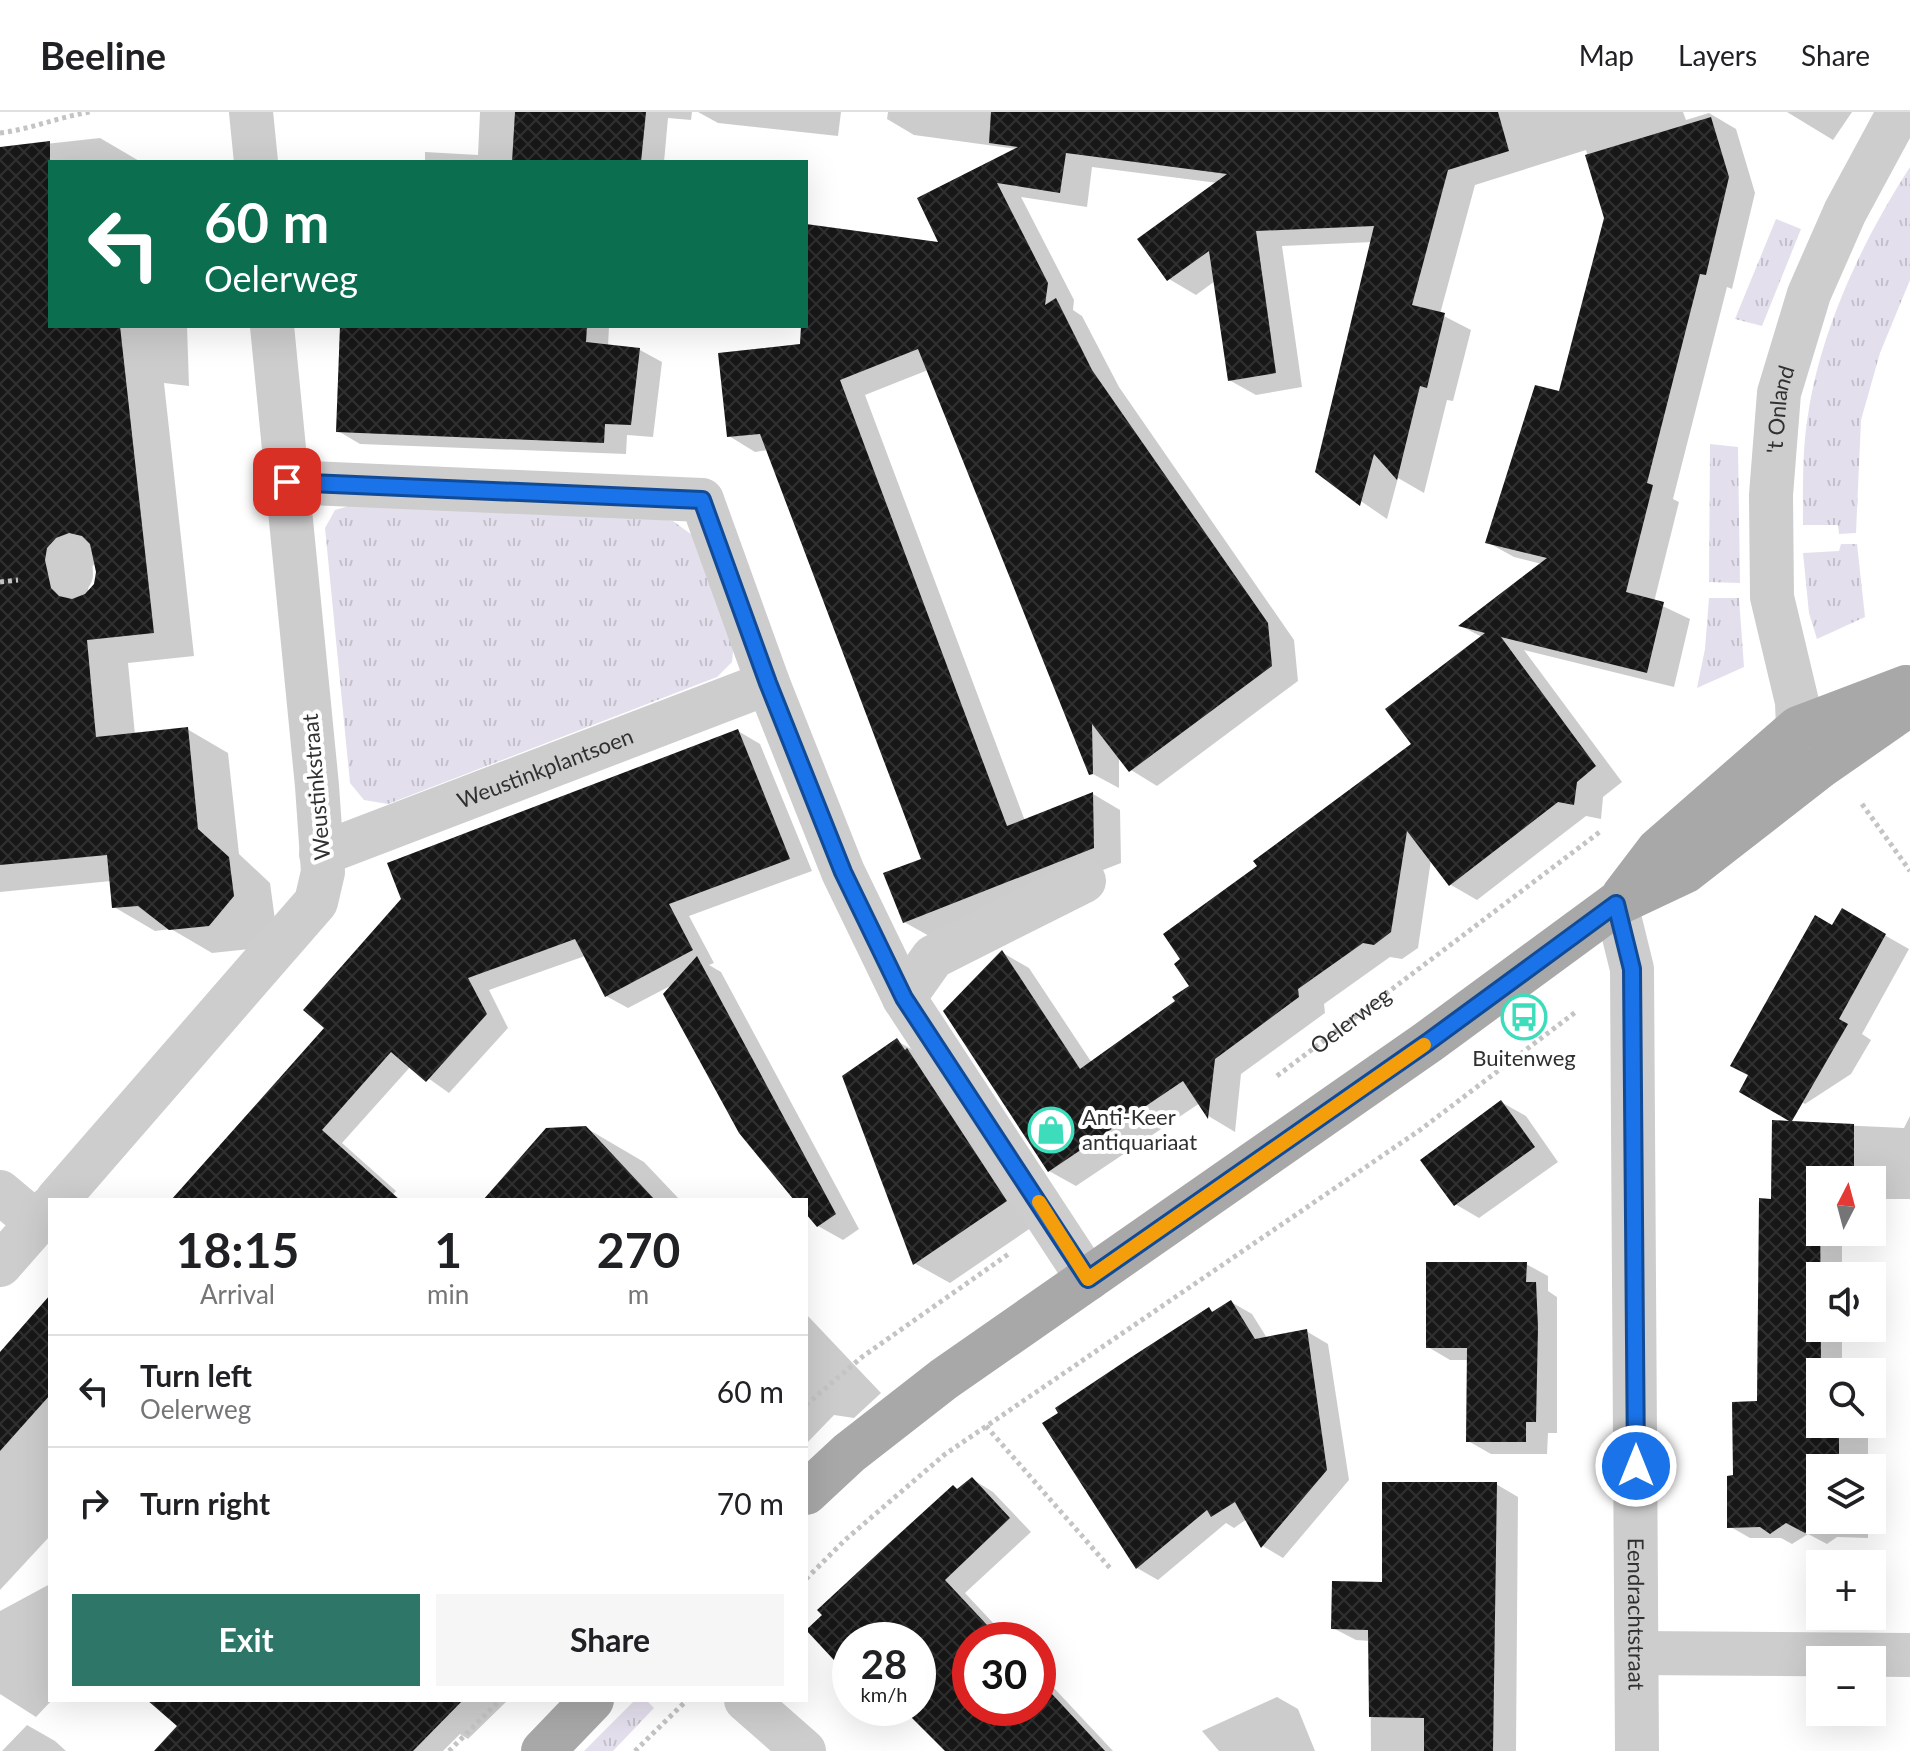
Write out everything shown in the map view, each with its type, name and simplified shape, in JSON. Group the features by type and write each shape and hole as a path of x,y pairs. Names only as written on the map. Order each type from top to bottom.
{"main road":[{"path":"1616,904 1658,850 1798,728 1910,686"},
{"path":"808,1491 849,1453 944,1379 1428,1042 1616,904 1686,871 1821,766 1910,704"},
{"path":"543,1751 590,1702"}],"street":[{"path":"251,112 256,160"},
{"name":"'t Onland","path":"1798,728 1797,702 1772,597 1771,495 1779,393 1809,294 1845,212 1899,112"},
{"name":"Weustinkstraat","path":"58,1198 316,902 323,872 272,328"},
{"path":"287,482 702,500 768,683 843,872 904,998 1088,1279"},
{"name":"Weustinkplantsoen","path":"321,854 768,683"},
{"path":"904,998 933,957 1084,881"},
{"name":"Eendrachtstraat","path":"1616,904 1632,969 1637,1751"},
{"path":"0,1192 48,1210"},
{"name":"Weustinkstraat","path":"0,1265 48,1210"},
{"path":"1637,1653 1910,1655"},
{"path":"748,1702 804,1751"}],"path":[{"path":"0,133 32,129 60,117 90,112"},
{"path":"1857,796 1910,871"},
{"name":"Oelerweg","path":"1274,1078 1613,822"},
{"path":"808,1403 862,1357 1053,1223"},
{"path":"986,1426 1110,1568"},
{"path":"449,1751 498,1702"},
{"path":"635,1751 685,1702"}],"green space":[{"path":"1910,167 1910,280 1880,353 1861,420 1856,533 1839,534 1838,525 1803,525 1805,442 1814,382 1846,286 1876,224"},
{"path":"1776,219 1801,229 1762,326 1735,319"},
{"path":"1710,444 1738,447 1740,583 1709,582"},
{"path":"356,504 647,516 673,521 699,540 734,640 732,662 717,677 388,804 364,800 350,783 325,528 335,510"},
{"path":"1841,544 1857,544 1865,617 1817,639 1809,613 1803,553 1839,551"},
{"path":"1709,598 1739,598 1744,667 1697,688 1705,649"},
{"path":"633,1702 648,1702 654,1708 613,1751 584,1751"}],"building":[{"path":"515,112 646,112 641,160 512,160"},
{"path":"991,112 1498,112 1509,151 1448,170 1412,305 1445,313 1427,388 1420,386 1397,480 1374,454 1360,506 1315,472 1374,226 1256,231 1276,373 1228,381 1209,251 1167,281 1137,239 1227,174 1066,153 1060,193 997,183 1048,283 1045,305 1056,298 1092,370 1268,623 1272,666 1129,772 1092,724 1093,774 1089,775 918,349 840,380 1007,826 1093,792 1094,848 903,923 883,873 921,859 760,434 727,437 718,353 800,344 801,328 808,328 808,224 938,242 917,198 1018,147 989,143"},
{"path":"1711,117 1729,177 1706,275 1700,274 1647,483 1653,485 1626,592 1664,602 1647,673 1501,637 1596,766 1577,782 1574,805 1558,802 1449,886 1407,831 1391,932 1374,945 1363,943 1298,989 1299,997 1215,1059 1208,1119 1183,1081 1048,1172 943,1011 1002,950 1080,1069 1175,1001 1172,997 1189,986 1174,964 1180,959 1163,934 1257,866 1253,861 1411,744 1385,709 1485,633 1458,626 1547,558 1485,543 1535,385 1559,391 1604,218 1585,155"},
{"path":"50,141 48,328 120,328 154,633 87,640 96,737 188,727 198,829 229,857 234,896 209,926 169,930 138,906 112,908 107,855 0,865 0,147","holes":["69,533 82,536 90,544 96,572 94,584 85,594 72,599 59,596 51,588 45,560 47,548 56,538"]},
{"path":"340,328 587,328 586,342 640,348 631,425 605,424 604,443 336,432"},
{"path":"738,729 790,859 669,904 693,950 605,997 575,939 468,978 487,1014 426,1082 391,1052 322,1130 398,1198 173,1198 324,1028 303,1010 401,899 387,863"},
{"path":"1842,908 1886,934 1839,1019 1848,1024 1792,1121 1854,1124 1854,1166 1806,1166 1806,1246 1820,1246 1820,1262 1806,1262 1806,1342 1821,1342 1821,1358 1806,1358 1806,1438 1839,1438 1839,1454 1806,1454 1806,1532 1786,1523 1770,1534 1760,1527 1727,1528 1727,1476 1733,1475 1732,1402 1757,1401 1759,1198 1771,1199 1772,1120 1789,1121 1739,1092 1748,1075 1730,1066 1815,915 1832,925"},
{"path":"697,956 836,1214 817,1227 808,1216 808,1198 792,1198 739,1133 663,994"},
{"path":"897,1038 905,1050 907,1048 1007,1201 913,1265 842,1076"},
{"path":"1501,1100 1535,1147 1454,1206 1420,1160"},
{"path":"586,1126 653,1198 485,1198 546,1128"},
{"path":"1426,1262 1527,1262 1526,1282 1536,1282 1538,1327 1536,1422 1526,1422 1526,1442 1466,1442 1467,1348 1426,1348"},
{"path":"48,1297 48,1397 0,1451 0,1352"},
{"path":"1231,1300 1255,1339 1307,1329 1327,1470 1261,1548 1235,1502 1211,1517 1207,1510 1136,1569 1042,1423 1058,1413 1055,1408 1133,1356 1209,1307 1212,1312"},
{"path":"972,1477 1010,1518 945,1580 984,1622 952,1622 952,1726 1056,1726 1056,1698 1105,1751 945,1751 920,1726 936,1726 936,1622 832,1622 832,1658 808,1632 808,1628 822,1615 817,1610 953,1485 957,1489"},
{"path":"1382,1482 1497,1482 1493,1751 1424,1751 1424,1718 1369,1717 1368,1630 1331,1629 1332,1581 1382,1582"},
{"path":"149,1702 461,1702 413,1751 154,1751 177,1726"}],"slow traffic":[{"path":"1039,1202 1088,1279 1424,1045"}],"place":[{"name":"Buitenweg","path":"1524,1017"},
{"name":"Anti-Keer antiquariaat","path":"1051,1130"}],"route":[{"path":"287,482 702,500 768,683 843,872 904,998 1088,1279 1428,1042 1616,904 1632,969 1636,1466"}]}
